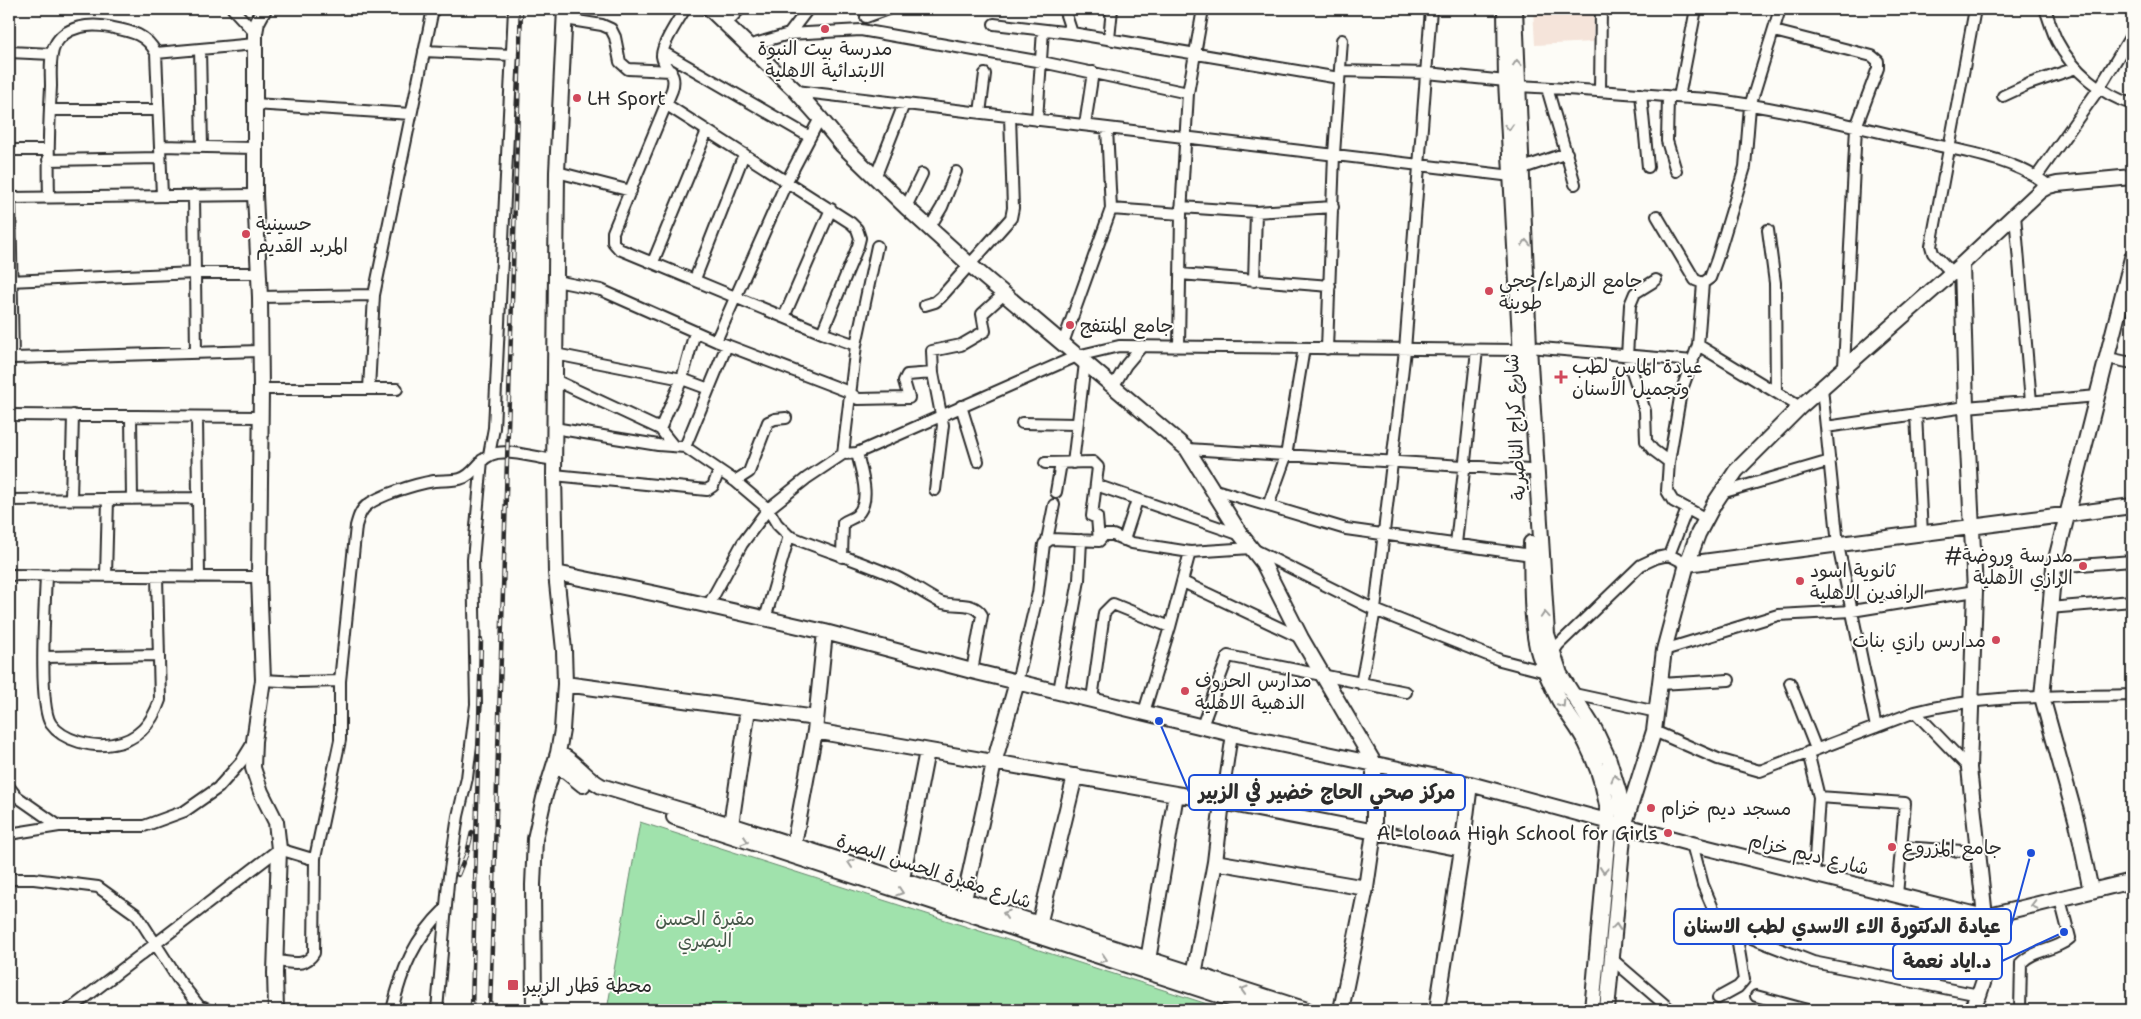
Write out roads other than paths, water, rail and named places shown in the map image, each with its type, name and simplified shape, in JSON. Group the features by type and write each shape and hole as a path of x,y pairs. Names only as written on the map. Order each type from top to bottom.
{"street":[{"path":"233,9 255,38"},
{"path":"264,9 257,22 255,38 254,104 254,195 260,297 259,577 263,680 254,741 253,768 261,792 276,822 279,849 275,961 276,1010"},
{"path":"369,389 374,295 433,9"},
{"path":"437,1010 446,909 458,816 468,778 476,704 473,560 486,458 494,428 514,9"},
{"path":"685,9 663,52 664,62 671,71 674,83 613,232 613,242 620,249 822,333 856,345"},
{"path":"710,9 796,91 842,145 906,208 930,227 970,265 1187,448 1241,535 1263,563 1301,638 1374,763 1374,832 1366,888 1341,1010"},
{"path":"725,24 740,9"},
{"path":"790,34 808,9"},
{"path":"862,30 866,13 888,9"},
{"path":"1064,9 1072,33"},
{"path":"1109,39 1112,9"},
{"path":"1179,347 1181,210 1188,93 1203,9"},
{"path":"1361,684 1375,610 1405,350 1431,9"},
{"name":"شارع كراج الناصرية","path":"1506,9 1517,172 1535,631 1538,651 1546,672 1559,700 1587,743 1593,758 1604,790 1609,822 1592,1010"},
{"name":"شارع كراج الناصرية","path":"1512,84 1515,9"},
{"path":"1600,90 1601,9"},
{"path":"1679,97 1696,9"},
{"path":"1706,519 1687,510 1673,501 1668,495 1669,462 1681,392 1694,361 1698,345 1703,283 1710,278 1717,260 1745,167 1750,106 1780,9"},
{"path":"1956,268 1930,250 1975,9"},
{"path":"2045,9 2058,42 2076,68 2115,99 2132,104"},
{"path":"534,1010 533,885 535,838 562,730 565,684 564,650 556,573 554,428 557,172 565,14 611,29 620,62 628,69 671,71"},
{"path":"994,24 1072,33 1195,54 1340,74 1427,73 1547,88 1600,90 1679,97 1750,106 1949,148 2020,168 2037,176 2049,186"},
{"path":"49,197 48,155 52,54 54,46 65,33 82,26 106,26 141,35 147,39 156,53 162,195"},
{"path":"748,46 790,34 862,30 1042,62 1188,93"},
{"path":"1037,120 1043,30"},
{"path":"1774,31 1872,56 1878,61 1878,68 1856,127 1844,367"},
{"path":"2037,176 2100,87 2132,34"},
{"path":"156,53 200,49 255,38"},
{"path":"1327,349 1334,154 1342,40"},
{"path":"200,49 202,147"},
{"path":"424,51 512,55"},
{"path":"9,52 52,54"},
{"path":"663,52 810,137"},
{"path":"2003,96 2029,84 2076,68"},
{"path":"1085,125 1093,72"},
{"path":"980,113 985,74"},
{"path":"1547,88 1575,184"},
{"path":"796,91 1420,164 1517,172 1567,153"},
{"path":"1641,94 1648,167"},
{"path":"1668,97 1667,142 1676,171"},
{"path":"254,104 412,114"},
{"path":"667,104 831,209 857,229 860,238 822,333"},
{"path":"875,178 904,104"},
{"path":"50,110 157,110"},
{"path":"925,305 935,302 1011,218 1013,208 1010,116"},
{"path":"716,341 787,181 820,118"},
{"path":"1063,343 1111,209 1107,128"},
{"path":"653,262 707,131"},
{"path":"160,146 254,148"},
{"path":"9,150 48,155 160,158"},
{"path":"695,279 744,154"},
{"path":"557,172 631,191"},
{"path":"930,227 942,207 956,172"},
{"path":"906,208 922,174"},
{"path":"1607,1010 1624,826 1654,731 1664,650 1687,564 1706,519 1721,493 1736,471 1800,408 2015,214 2049,186 2132,177"},
{"path":"254,195 194,194 10,198 10,280 13,358 260,351"},
{"path":"194,194 196,353"},
{"path":"1111,209 1256,212 1332,207"},
{"path":"784,317 831,209"},
{"path":"1254,281 1256,212"},
{"path":"2015,214 2031,402"},
{"path":"1657,216 1695,280 1703,283"},
{"path":"1768,230 1775,283 1776,392"},
{"path":"843,454 856,345 877,246"},
{"path":"2092,890 2077,823 2042,697 2054,567 2132,258"},
{"path":"1956,268 1966,407 1975,591 1969,768 1985,917 1986,971 1979,994 1970,1010"},
{"path":"10,280 195,273 258,273"},
{"path":"1180,274 1330,286"},
{"path":"1656,280 1635,293 1630,305 1627,356 1645,411 1646,441 1669,462"},
{"path":"556,281 600,290 716,341 849,392 858,400 909,398 904,381 907,375 933,373"},
{"path":"935,490 943,434 933,373 932,351 961,345 985,331 982,314 1004,294"},
{"path":"260,297 374,295"},
{"path":"660,429 682,379 695,332"},
{"path":"685,447 727,345"},
{"path":"1698,345 1800,408"},
{"path":"708,606 742,544 768,509 807,478 843,454 856,453 941,414 1119,346 1405,350 1525,349 1694,361"},
{"path":"1113,387 1126,365 1142,346"},
{"path":"1268,506 1286,456 1304,348"},
{"name":"شارع كراج الناصرية","path":"1525,349 1547,634 1560,674 1595,730 1609,760 1619,793 1624,826"},
{"path":"1456,544 1466,466 1477,350"},
{"path":"555,354 682,379 709,389"},
{"path":"2108,358 2132,363"},
{"path":"1073,463 1081,359"},
{"path":"555,380 660,429 672,444"},
{"path":"1822,388 1838,544 1876,727"},
{"path":"261,389 397,389"},
{"path":"1826,427 1966,407 2098,396"},
{"path":"961,406 978,461"},
{"path":"1916,414 1922,534"},
{"path":"9,415 260,417"},
{"path":"71,499 73,416"},
{"path":"131,416 132,499"},
{"path":"197,417 199,577"},
{"path":"735,481 749,472 768,422 775,418 786,418"},
{"path":"1022,423 1076,424"},
{"path":"554,428 658,445 672,444 685,447 735,481 768,509 777,524 789,536 892,575 914,585 946,604 972,606 978,609 982,615 972,671"},
{"path":"1187,448 1286,456 1529,470"},
{"path":"275,961 305,963 310,960 314,953 315,858 340,740 340,681 356,526 364,506 410,486 462,478 473,471 486,458 498,453 554,460"},
{"path":"842,557 843,523 848,519 855,518 862,510 864,503 863,480 856,453"},
{"path":"1721,493 1830,461"},
{"path":"1046,463 1093,462 1096,464 1098,467 1092,516 1097,518 1099,541"},
{"path":"1056,492 1061,463"},
{"path":"554,476 703,490 711,489 714,486 719,471"},
{"path":"1096,485 1241,535"},
{"path":"1212,489 1346,529 1532,555"},
{"path":"9,500 198,498"},
{"path":"106,576 108,499"},
{"path":"1124,540 1137,500"},
{"path":"964,900 994,763 1017,682 1038,593 1044,544 1047,540 1054,505"},
{"path":"1552,654 1564,639 1641,565 1656,558 1669,555 1687,564 2132,506"},
{"path":"1669,555 1687,510"},
{"path":"1099,541 1104,535 1112,535 1132,544 1190,552 1251,548 1375,610 1500,660 1546,672"},
{"path":"765,619 789,536"},
{"path":"1047,540 1099,541"},
{"path":"1058,691 1079,580 1081,540"},
{"path":"1144,712 1183,582 1190,552"},
{"path":"2054,567 2132,561"},
{"name":"شارع ديم خزام","path":"556,573 825,632 972,671 1232,734 1470,784 1692,844 1985,917"},
{"path":"9,575 259,577"},
{"path":"46,576 45,712 51,724 67,736 86,744 102,746 129,740 145,730 155,716 160,700 157,576"},
{"path":"1183,582 1301,638"},
{"path":"1664,650 1778,615 1852,611 1975,591"},
{"path":"2049,608 2132,601"},
{"path":"1092,699 1104,613 1108,607 1113,604 1118,605 1170,627"},
{"path":"794,845 815,725 825,632"},
{"path":"44,657 158,655"},
{"path":"1202,726 1228,656 1406,692"},
{"path":"263,680 299,682 340,681"},
{"path":"1660,684 1729,680"},
{"path":"1790,683 1812,750 1819,797 1814,874"},
{"path":"565,684 748,709 927,751 1222,802 1462,849"},
{"path":"1574,694 1657,712"},
{"path":"1654,731 1718,759 1760,771 1915,712 1970,700 2132,696"},
{"path":"732,825 748,709"},
{"path":"1915,712 1969,768"},
{"path":"1194,975 1215,862 1232,734"},
{"path":"9,834 59,826 144,826 185,812 218,788 241,762 254,741"},
{"path":"902,879 927,751"},
{"name":"شارع مقبرة الحسن البصرة","path":"556,760 568,759 585,776 600,786 732,825 902,879 1040,925 1084,946 1148,960 1274,1004 1307,1010"},
{"name":"شارع مقبرة الحسن البصرة","path":"556,760 599,792 1084,946 1264,1010"},
{"path":"1040,925 1075,776"},
{"path":"1437,1010 1470,784"},
{"path":"9,788 16,796 59,826"},
{"path":"1148,960 1176,794"},
{"path":"1819,797 1905,803 1897,895"},
{"path":"1692,844 1703,885 1718,920 1736,932 1813,962 1979,994"},
{"path":"1901,848 1978,852"},
{"path":"279,849 315,858"},
{"path":"69,1010 279,849"},
{"path":"1215,862 1366,888"},
{"path":"9,880 34,879 98,887 137,915 178,979 199,1006 208,1010"},
{"path":"1985,917 2132,881"},
{"path":"2020,1010 2021,963 2031,954 2065,943 2070,938 2060,899"},
{"path":"392,1010 401,975 415,947 430,924 446,909"},
{"path":"1718,998 1738,987 1744,980 1736,932"},
{"path":"1613,960 1671,1010"},
{"path":"1756,996 1808,1010"}],"railway":[{"path":"490,1010 521,9"},
{"path":"472,1010 481,640"},
{"path":"458,875 467,853 472,832"}],"place":[{"name":"مدرسة بيت النبوة الابتدائية الاهلية","path":"825,29"},
{"name":"LH Sport","path":"577,98"},
{"name":"حسينية المربد القديم","path":"246,234"},
{"name":"جامع الزهراء/حجي طوينة","path":"1489,291"},
{"name":"جامع المنتفج","path":"1070,325"},
{"name":"عيادة الماس لطب وتجميل الأسنان","path":"1561,377"},
{"name":"#مدرسة وروضة الرازي الأهلية","path":"2083,566"},
{"name":"ثانوية اسود الرافدين الاهلية","path":"1800,581"},
{"name":"مدارس رازي بنات","path":"1996,640"},
{"name":"مدارس الحروف الذهبية الاهلية","path":"1185,691"},
{"name":"مركز صحي الحاج خضير في الزبير","path":"1159,721"},
{"name":"مسجد ديم خزام","path":"1651,808"},
{"name":"Al-loloaa High School for Girls","path":"1668,833"},
{"name":"جامع المزروع","path":"1892,847"},
{"name":"عيادة الدكتورة الاء الاسدي لطب الاسنان","path":"2031,853"},
{"name":"د.اياد نعمة","path":"2064,932"},
{"name":"محطة قطار الزبير","path":"513,985"}],"park label":[{"name":"مقبرة الحسن البصري","path":"705,929"}]}
